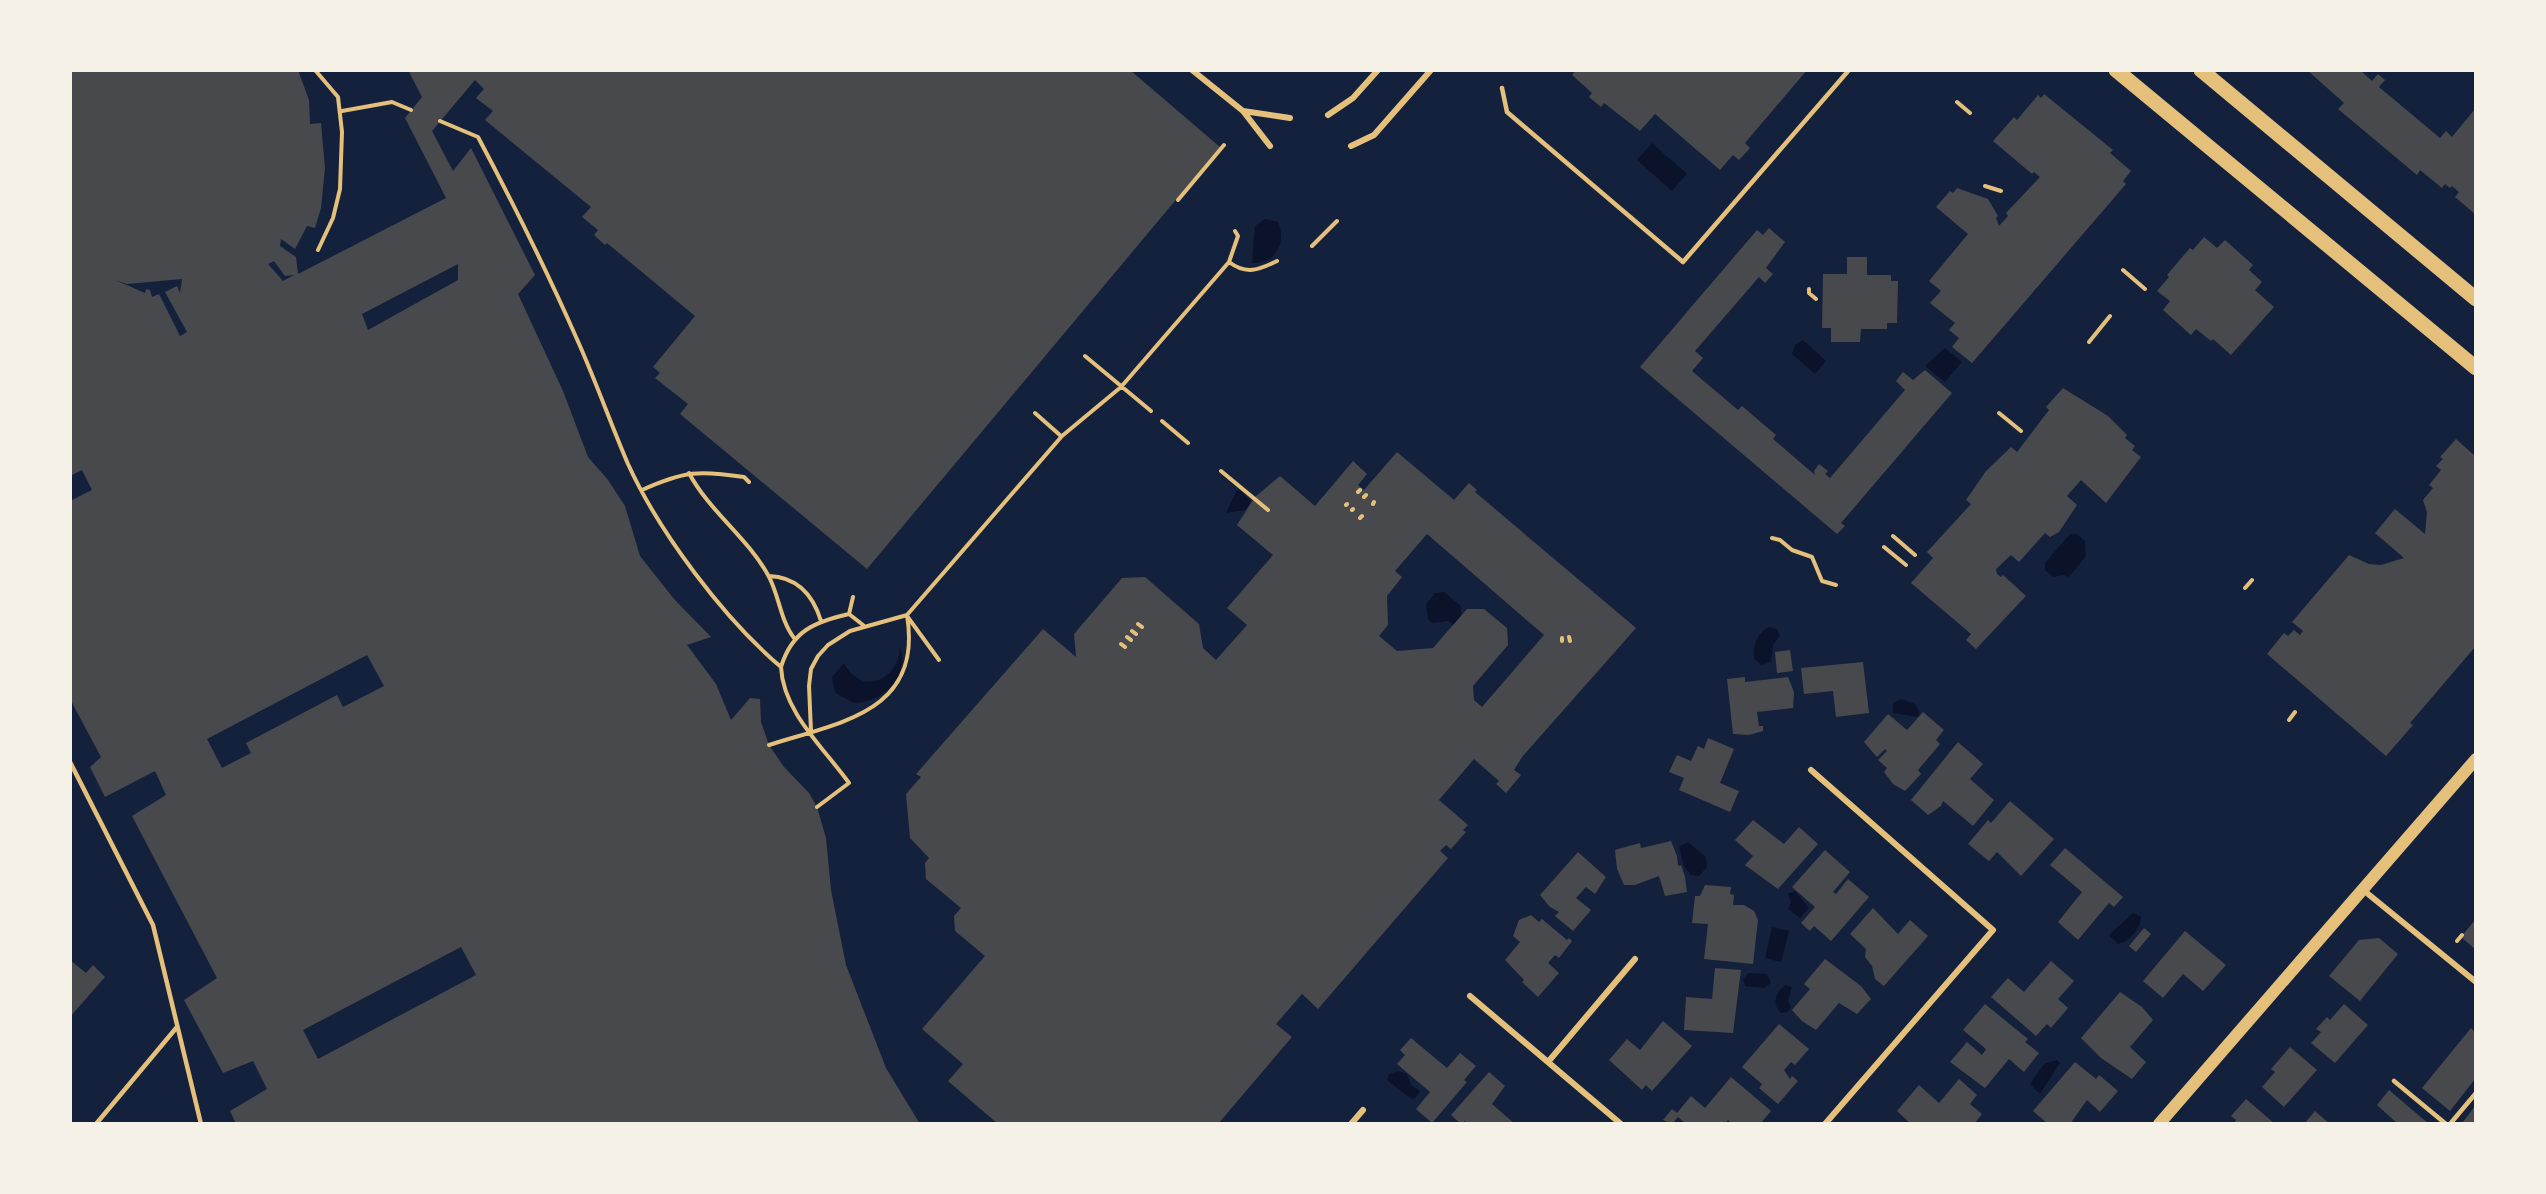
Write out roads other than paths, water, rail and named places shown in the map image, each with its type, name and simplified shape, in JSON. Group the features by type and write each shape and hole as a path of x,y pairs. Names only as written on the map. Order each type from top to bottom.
{"main road":[{"path":"2116,70 2475,368"},
{"path":"2201,70 2475,299"},
{"path":"2159,1124 2475,759"}],"street":[{"path":"1192,70 1243,111 1270,147"},
{"path":"1328,115 1353,98 1378,70"},
{"path":"1351,146 1374,135 1431,70"},
{"path":"1243,111 1290,118"},
{"path":"1811,770 1993,930 1825,1124"},
{"path":"2361,889 2475,982"},
{"path":"1548,1062 1635,959"},
{"path":"1470,996 1621,1124"},
{"path":"1351,1124 1363,1110"}],"lane":[{"path":"1502,88 1507,112 1683,262 1849,70"},
{"path":"70,762 153,925 201,1124"},
{"path":"96,1124 177,1027"},
{"path":"2394,1081 2448,1124 2475,1093"}],"water":[{"path":"1652,143 1687,174 1672,191 1637,160"},
{"path":"1265,219 1278,222 1280,244 1273,256 1267,260 1252,263 1255,226"},
{"path":"1803,340 1826,361 1815,374 1792,354 1795,345"},
{"path":"1945,348 1962,362 1945,382 1925,366"},
{"path":"1237,490 1251,502 1245,510 1226,513"},
{"path":"2070,534 2077,534 2085,541 2086,556 2069,577 2064,575 2053,577 2045,570 2045,563"},
{"path":"1444,592 1461,606 1461,615 1485,635 1464,634 1449,621 1432,623 1428,619 1426,604 1435,593"},
{"path":"1768,627 1777,629 1780,636 1773,645 1771,662 1761,665 1754,658 1754,649 1758,637"},
{"path":"900,647 902,658 898,677 884,693 864,702 854,703 835,693 832,677 844,663 860,680 869,682 878,680 893,668"},
{"path":"1902,699 1915,704 1920,713 1918,717 1893,713 1893,703"},
{"path":"1688,842 1706,857 1707,867 1699,876 1691,875 1684,866 1679,847"},
{"path":"1795,891 1809,908 1800,918 1788,909 1791,902 1788,894"},
{"path":"2133,913 2141,917 2139,926 2130,937 2118,944 2109,935"},
{"path":"1772,927 1789,931 1781,962 1765,958"},
{"path":"1749,973 1767,974 1771,983 1764,988 1745,986 1743,979"},
{"path":"1786,985 1792,987 1788,1001 1791,1007 1788,1012 1781,1013 1776,1006 1776,998"},
{"path":"2057,1060 2060,1063 2040,1094 2030,1084 2044,1064"},
{"path":"1399,1071 1407,1074 1411,1085 1420,1091 1414,1099 1387,1080 1389,1074"}]}
